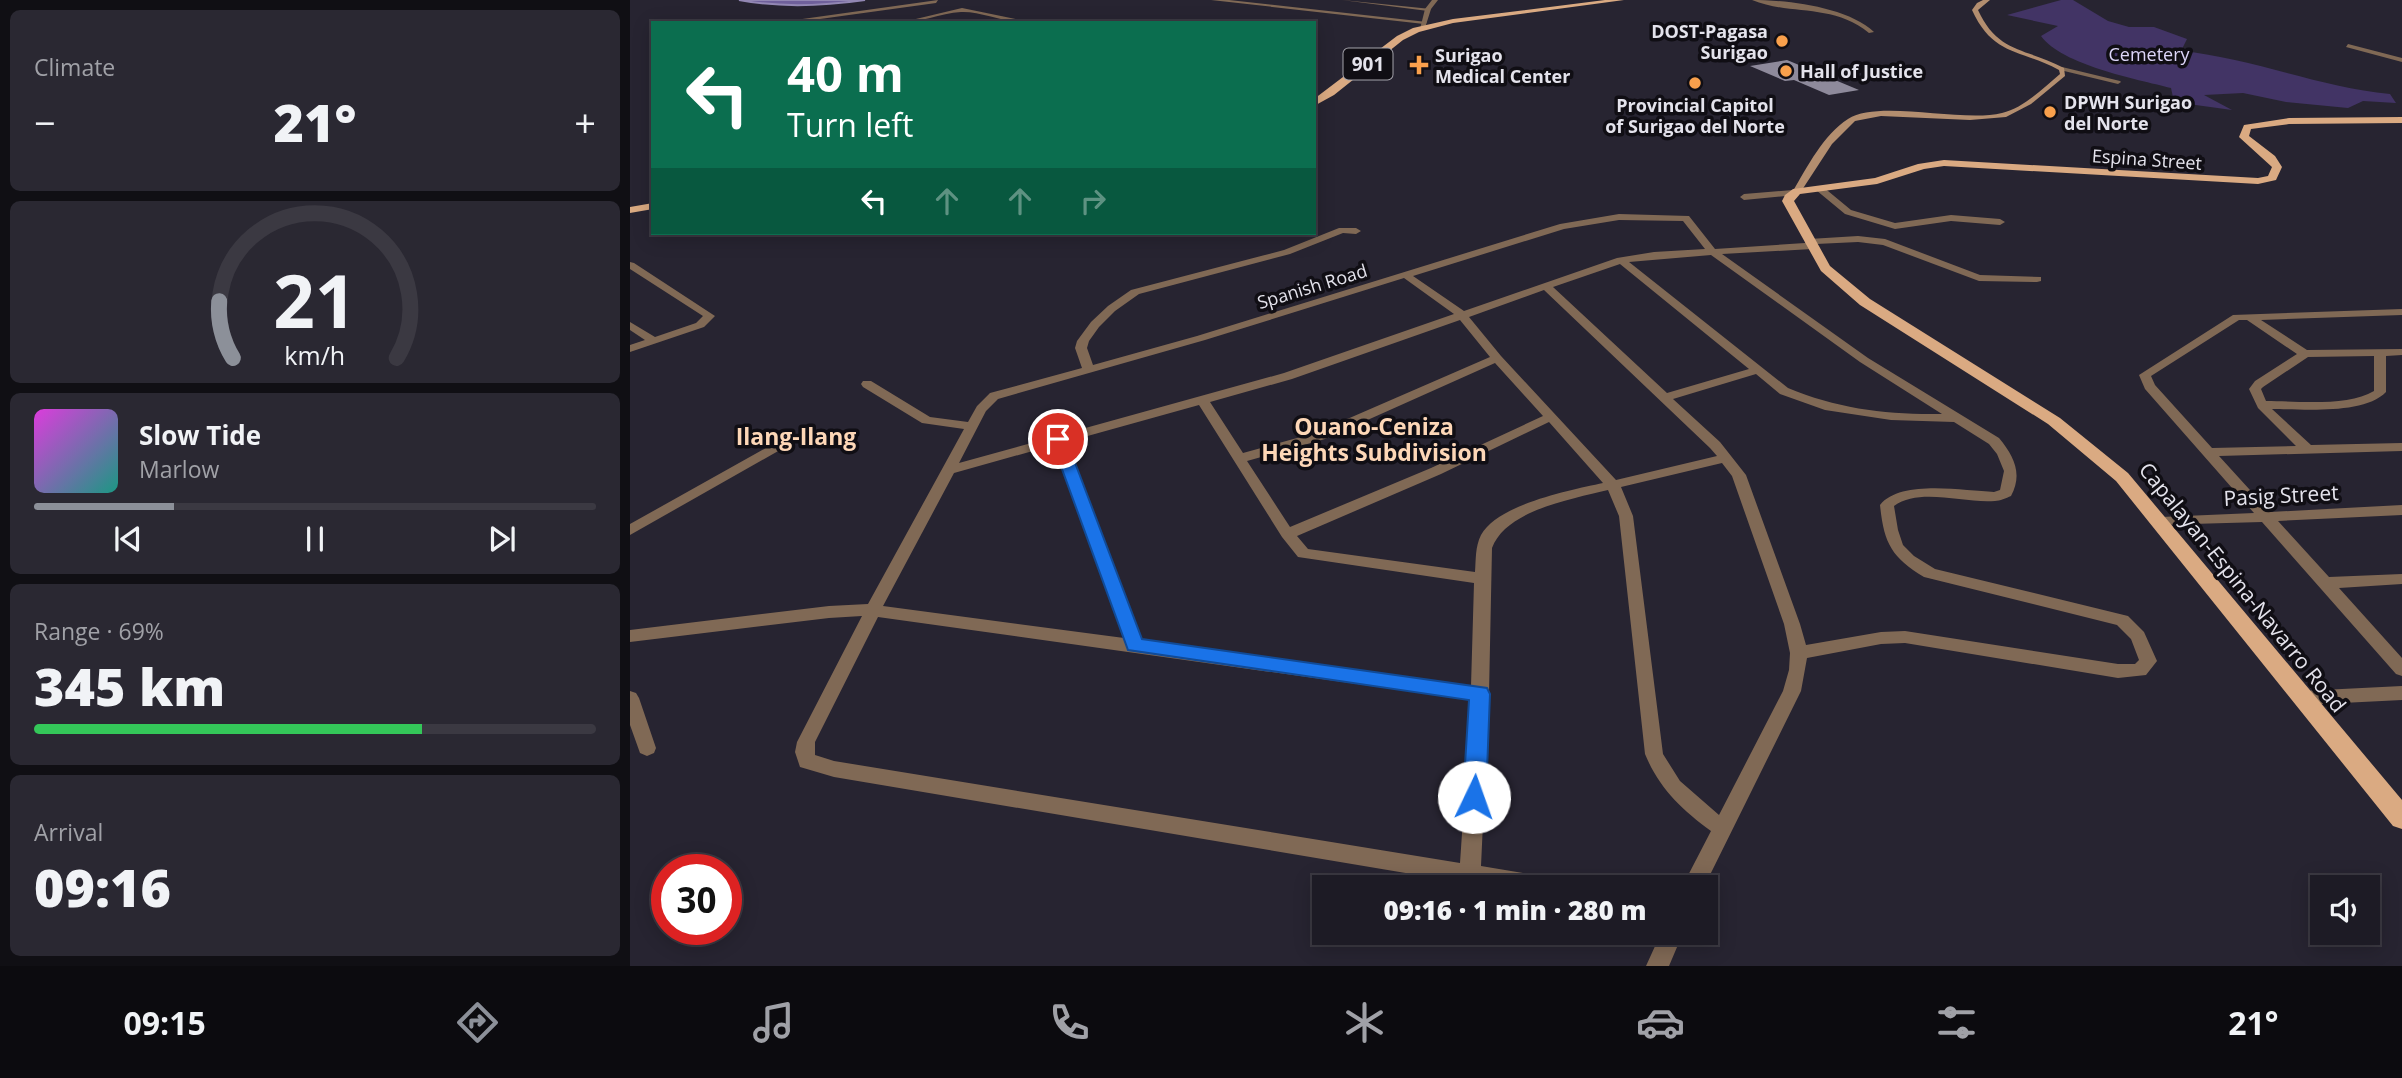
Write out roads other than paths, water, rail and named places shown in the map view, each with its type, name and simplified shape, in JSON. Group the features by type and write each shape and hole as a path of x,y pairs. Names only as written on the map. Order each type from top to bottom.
{"main road":[{"name":"901","path":"1316,102 1424,23 1621,0"},
{"path":"1795,192 1852,119 1870,115 1973,119 2003,116 2063,75 2062,69 2045,60 2002,46 1990,39 1975,10 1987,0"},
{"name":"Espina Street","path":"1795,192 1877,180 1922,166 1944,163 2258,181 2272,178 2277,167 2271,158 2244,137 2246,127 2277,121 2402,120"},
{"name":"Capalayan-Espina-Navarro Road","path":"1795,192 1789,197 1790,207 1831,275 1865,302 2077,438 2122,477 2302,698 2393,798 2402,818"},
{"path":"630,210 651,206"}],"street":[{"path":"851,5 895,0"},
{"path":"791,21 935,0 961,7 975,3"},
{"path":"1214,0 1424,23 1428,9 1435,0"},
{"path":"1345,0 1388,2 1428,9"},
{"path":"1755,0 1791,4 1850,19 1862,23 1871,32"},
{"path":"912,21 957,10 1015,21"},
{"path":"926,18 939,21"},
{"path":"2348,46 2402,60"},
{"path":"2062,69 2118,82"},
{"path":"1819,188 1848,212 1895,226 1945,218 2000,222"},
{"path":"1744,197 1795,192"},
{"name":"Spanish Road","path":"1470,875 818,766 807,761 804,752 806,741 981,409 994,396 1214,335 1578,222 1619,217 1686,218 1712,251"},
{"path":"1089,369 1081,352 1081,344 1114,305 1135,292 1287,253 1342,230 1356,231"},
{"path":"950,471 1315,367 1621,260 1858,239 1885,242 1979,278 2037,279"},
{"path":"1712,251 1864,360 1994,441 2008,459 2012,475 2006,493 1995,497 1909,494 1892,498 1887,505 1890,534 1895,546 1906,557 1930,573 2122,620 2138,636 2148,661 2146,667 2140,670 2118,670 1905,637 1881,638 1798,653"},
{"path":"1621,260 1784,391 1821,405 1900,418 1958,418"},
{"path":"630,265 710,316 700,325 630,349"},
{"path":"1406,275 1461,314 1549,417 1613,485 1626,516 1654,754 1659,768 1679,794 1723,829"},
{"path":"1544,285 1726,458 1739,475 1792,624 1798,653 1798,670 1792,691 1699,875"},
{"path":"2402,312 2233,319 2145,375 2149,386 2402,668"},
{"path":"2249,317 2305,354"},
{"path":"630,325 654,341"},
{"path":"2306,448 2262,405 2255,389 2259,384 2305,354 2402,352"},
{"path":"2262,405 2355,402 2376,397 2380,392 2380,354"},
{"path":"1238,459 1320,436 1497,358"},
{"path":"1664,398 1758,370"},
{"path":"867,384 927,420 972,426"},
{"path":"1203,401 1287,534 1303,552 1318,557 1482,579"},
{"path":"1287,534 1436,471 1549,417"},
{"path":"1058,439 1135,645"},
{"path":"630,530 782,443"},
{"path":"2209,452 2402,447"},
{"path":"1470,875 1480,694 1482,579 1484,548 1489,535 1498,525 1530,506 1726,458"},
{"name":"Pasig Street","path":"2161,522 2402,510"},
{"path":"2327,583 2402,579"},
{"path":"630,636 830,612 873,610 1480,694"},
{"path":"2302,698 2402,693"},
{"path":"630,698 647,748"},
{"path":"1657,966 1667,945"}],"place":[{"name":"DOST-Pagasa Surigao","path":"1782,41"},
{"name":"Surigao Medical Center","path":"1419,65"},
{"name":"Hall of Justice","path":"1786,71"},
{"name":"Provincial Capitol of Surigao del Norte","path":"1695,83"},
{"name":"DPWH Surigao del Norte","path":"2050,112"}],"district":[{"name":"Ilang-Ilang","path":"796,436"},
{"name":"Ouano-Ceniza Heights Subdivision","path":"1374,439"}],"park label":[{"name":"Cemetery","path":"2149,54"}]}
